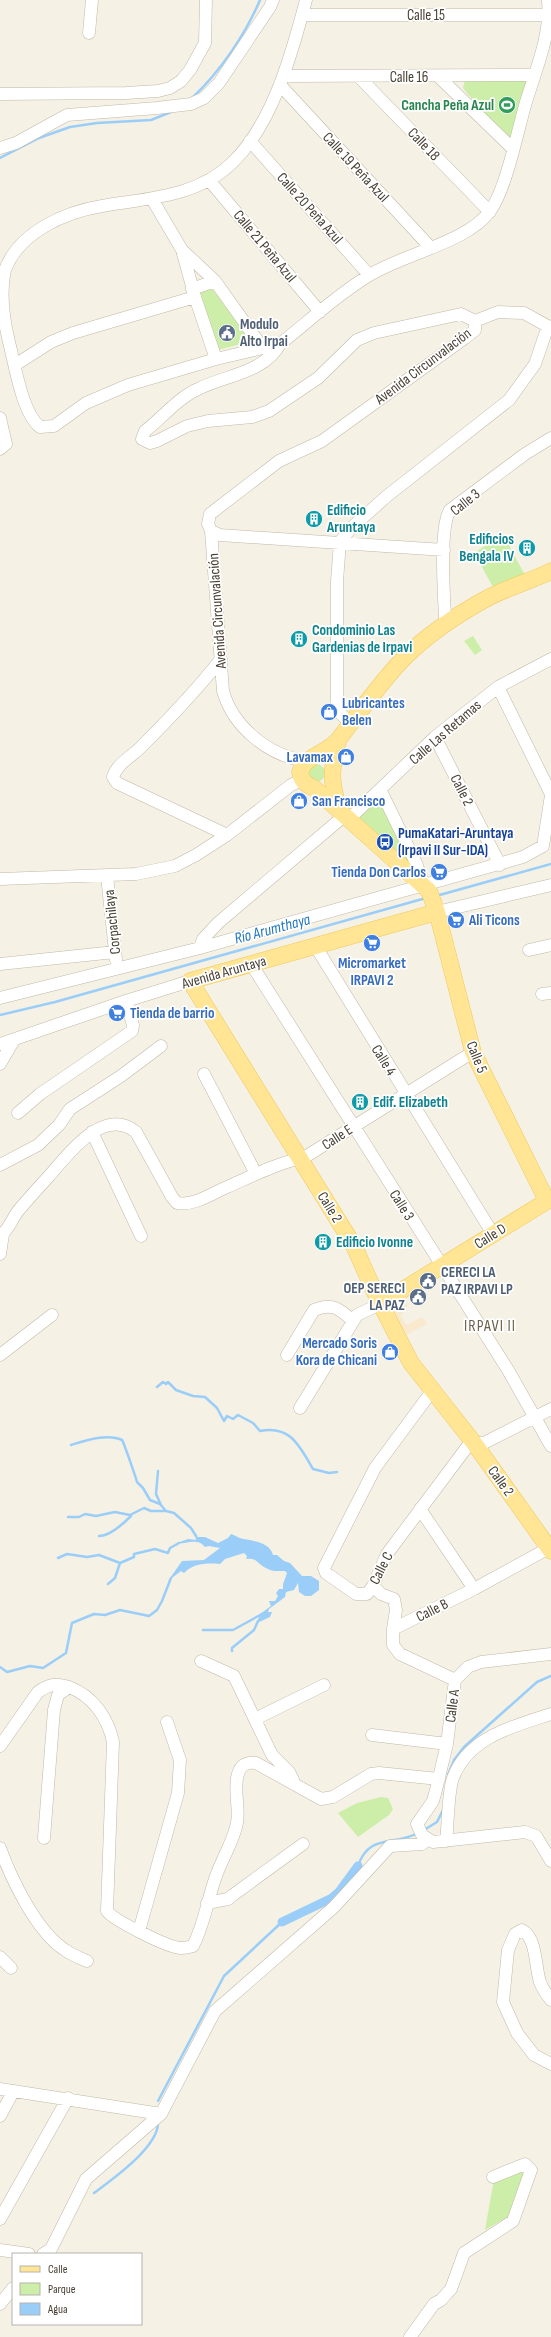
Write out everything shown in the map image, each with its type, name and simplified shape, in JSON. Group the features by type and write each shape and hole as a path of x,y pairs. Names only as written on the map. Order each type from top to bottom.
{"main road":[{"path":"308,784 325,785 331,774 338,741 350,723 402,661 447,623 484,600 551,572"},
{"path":"338,741 310,760 300,772 308,784 344,815 431,898"},
{"path":"310,760 322,760 331,774 344,815"},
{"name":"Avenida Aruntaya","path":"190,981 316,947 431,898"},
{"name":"Calle 5","path":"431,898 473,1052 550,1204"},
{"name":"Calle 2","path":"190,981 354,1246 403,1352 474,1443 550,1549"},
{"name":"Calle D","path":"380,1304 493,1234 550,1204"}],"street":[{"path":"89,33 92,0"},
{"path":"0,148 16,143 85,104 158,91 170,88 181,81 190,70 204,42 206,0"},
{"path":"0,94 85,104 157,108 191,104 204,98 219,83 270,7 272,0"},
{"path":"280,344 216,359 103,394 86,403 54,426 47,428 40,427 34,422 26,407 4,320 1,300 4,272 10,260 20,246 47,224 101,206 152,199 185,190 209,180 233,162 250,142 282,81 306,0"},
{"name":"Avenida Circunvalación","path":"310,760 289,759 255,739 228,708 223,691 211,531 208,519 210,514 220,505 279,461 322,441 475,330 475,321 461,314 374,333 357,340 318,378 269,411 252,417 208,421 187,426 157,441 150,442 142,438 145,431 197,389 257,367 274,356 280,344 369,275 431,248 475,225 490,212 503,182 534,75 545,44 550,15 548,0"},
{"name":"Calle 15","path":"302,15 550,15"},
{"name":"Calle 16","path":"282,81 359,77 534,75"},
{"name":"Calle 18","path":"359,77 490,212"},
{"path":"439,77 512,148"},
{"name":"Calle 19 Peña Azul","path":"282,81 431,248"},
{"name":"Calle 20 Peña Azul","path":"250,142 369,275"},
{"name":"Calle 21 Peña Azul","path":"209,180 320,312"},
{"path":"152,199 182,250 193,293 216,359"},
{"path":"182,250 215,281 262,347"},
{"path":"15,365 51,342 73,333 193,293 215,281"},
{"path":"350,723 340,713 337,702 337,581 340,542 351,528 382,501 509,400 535,364 550,327 524,314 498,312 475,321"},
{"path":"0,418 6,444 0,449"},
{"name":"Calle 3","path":"447,623 445,617 444,550 445,523 450,510 525,454 551,438"},
{"path":"211,531 220,535 444,550"},
{"path":"221,659 197,690 133,756 119,766 113,776 117,783 227,835"},
{"name":"Calle Las Retamas","path":"200,948 203,939 218,923 344,815 381,791 435,737 498,687 551,659"},
{"path":"431,898 500,865 523,858 543,846 551,795 498,687"},
{"name":"Calle 2","path":"435,737 500,865"},
{"path":"0,879 107,876 151,872 175,866 196,855 227,835 291,785 308,784"},
{"path":"381,791 416,863 431,898"},
{"name":"Corpachilaya","path":"107,876 118,967"},
{"path":"0,998 118,967 169,958 200,948 431,898 551,885"},
{"path":"529,950 551,945"},
{"name":"Calle 4","path":"316,947 405,1094 493,1234"},
{"path":"0,964 115,952"},
{"name":"Calle 3","path":"253,964 255,970 508,1370 551,1446"},
{"name":"Avenida Aruntaya","path":"0,1044 190,981"},
{"path":"18,1113 40,1094 132,1031 134,1025 126,1001"},
{"path":"0,1063 14,1040"},
{"path":"0,1164 38,1145 59,1125 70,1109 121,1076 161,1046"},
{"name":"Calle E","path":"92,1132 106,1126 129,1126 144,1144 172,1197 177,1203 191,1203 256,1174 305,1157 473,1052"},
{"path":"204,1074 256,1174"},
{"path":"0,1254 2,1235 17,1213 73,1148 92,1132 140,1236"},
{"name":"Calle D","path":"300,1408 357,1315 380,1304"},
{"path":"287,1355 314,1310 331,1305 342,1310 353,1321"},
{"path":"0,1355 52,1315"},
{"name":"Calle C","path":"432,1391 375,1468 324,1568 326,1573 356,1594 367,1594 373,1586 387,1554 467,1447 474,1443"},
{"path":"474,1443 484,1443 551,1409"},
{"path":"420,1509 474,1589"},
{"name":"Calle B","path":"393,1630 550,1549"},
{"path":"373,1586 381,1594 394,1600 396,1610 393,1630 393,1645 400,1654 455,1680"},
{"name":"Calle A","path":"422,1834 418,1821 433,1801 447,1744 455,1680 468,1667 481,1662 551,1654"},
{"path":"201,1661 234,1676 272,1755 289,1772 296,1784"},
{"path":"0,1746 38,1692 47,1686 55,1684 69,1687 90,1699 110,1729 114,1753 107,1910 113,1918 139,1931 180,1948 193,1946 200,1934 207,1903 237,1822 236,1783 238,1774 242,1766 248,1762 256,1763 321,1799 333,1797 371,1774 379,1772 439,1778"},
{"path":"255,1719 324,1685"},
{"path":"44,1838 54,1710 58,1695 69,1687"},
{"path":"446,1841 452,1779 463,1758 497,1732 551,1714"},
{"path":"139,1931 178,1793 180,1760 167,1722"},
{"path":"372,1735 447,1744"},
{"path":"44,2253 50,2249 86,2179 161,2114 215,2011 334,1907 390,1846 422,1844 422,1834 446,1841 525,1832 536,1836 551,1860"},
{"path":"207,1903 228,1899 303,1844"},
{"path":"0,1848 7,1868 32,1913 48,1934 65,1950 87,1961"},
{"path":"551,2000 540,1983 531,1939 527,1933 522,1930 515,1934 509,1945 503,2002 517,2033 534,2054 551,2064"},
{"path":"0,1957 11,1968"},
{"path":"0,2089 13,2092 68,2098 161,2114"},
{"path":"0,2116 13,2092"},
{"path":"0,2219 68,2098"},
{"path":"410,2337 434,2304 451,2289 464,2253 513,2221 530,2170 525,2164 493,2177"},
{"path":"0,2250 22,2253"},
{"path":"0,2304 12,2289"}],"shaded area":[{"path":"404,1298 408,1306 401,1310 403,1313 401,1316 406,1325 422,1317 427,1324 403,1337 390,1307"}],"green space":[{"path":"465,80 526,80 527,82 512,139 505,138 466,92 463,88"},
{"path":"210,286 252,341 218,350 199,292"},
{"path":"503,534 526,577 493,587 474,553"},
{"path":"473,636 482,650 475,655 464,641"},
{"path":"316,764 322,767 325,773 322,779 316,782 310,779 307,773 310,767"},
{"path":"377,800 380,800 412,865 359,820 359,816"},
{"path":"381,1797 388,1798 393,1809 389,1815 358,1837 338,1813 357,1803"},
{"path":"526,2170 511,2215 485,2230 494,2179"}],"water":[{"path":"231,1534 265,1545 269,1548 273,1555 277,1555 284,1561 290,1563 302,1576 311,1576 319,1581 319,1590 311,1596 305,1596 299,1592 298,1583 294,1590 286,1592 285,1597 269,1609 268,1612 272,1612 270,1617 257,1623 260,1614 271,1606 269,1601 275,1601 278,1596 276,1593 279,1589 283,1589 283,1584 287,1573 285,1571 268,1569 255,1560 246,1559 247,1556 244,1553 225,1559 220,1564 196,1565 184,1573 181,1571 168,1581 182,1561 204,1560 220,1548 209,1546 205,1547 198,1542 177,1543 188,1539 196,1540 195,1535 198,1537 205,1537 218,1543 228,1538"}],"waterway":[{"path":"192,98 222,65 239,40 260,0"},
{"path":"0,158 39,138 70,127 97,123 151,120 171,112"},
{"name":"Río Arumthaya","path":"436,896 551,864"},
{"name":"Río Arumthaya","path":"0,1015 55,1002 426,898"},
{"path":"157,1387 163,1382 166,1384 168,1382 176,1390 193,1396 205,1397 217,1408 224,1421 227,1416 233,1419 238,1415 253,1423 260,1431 279,1431 286,1434 298,1445 313,1469 329,1473 337,1472"},
{"path":"71,1445 103,1437 122,1440 137,1482 143,1488 150,1500 160,1504 166,1511 174,1513 191,1528 196,1536"},
{"path":"158,1471 156,1494 161,1505"},
{"path":"68,1517 79,1517 85,1514 96,1516 115,1512 130,1515 144,1508 151,1511 166,1511"},
{"path":"99,1536 112,1532 131,1516"},
{"path":"58,1558 67,1554 87,1557 99,1555 120,1563 134,1557 134,1554 155,1549 168,1553 170,1548 179,1543"},
{"path":"108,1584 115,1578 120,1563"},
{"path":"0,1667 7,1672 30,1666 43,1668 66,1653 72,1623 94,1614 105,1615 120,1610 149,1616 157,1610 171,1578"},
{"path":"203,1630 233,1630 262,1614"},
{"path":"232,1651 232,1648 254,1630 258,1621"},
{"path":"448,1775 454,1760 464,1747 537,1682 551,1676"},
{"path":"424,1830 437,1822 443,1810"},
{"path":"358,1866 363,1856 375,1844 409,1837 418,1833"},
{"path":"282,1922 332,1898 339,1892 358,1866"},
{"path":"158,2101 224,1976 282,1922"},
{"path":"94,2193 123,2171 143,2152 151,2142 156,2132 158,2123"}],"place":[{"name":"Cancha Peña Azul","path":"507,105"},
{"name":"Modulo Alto Irpai","path":"227,333"},
{"name":"Edificio Aruntaya","path":"314,519"},
{"name":"Edificios Bengala IV","path":"527,548"},
{"name":"Condominio Las Gardenias de Irpavi","path":"299,639"},
{"name":"Lubricantes Belen","path":"329,712"},
{"name":"Lavamax","path":"346,757"},
{"name":"San Francisco","path":"299,801"},
{"name":"PumaKatari-Aruntaya (Irpavi II Sur-IDA)","path":"385,842"},
{"name":"Tienda Don Carlos","path":"439,872"},
{"name":"Ali Ticons","path":"456,920"},
{"name":"Micromarket IRPAVI 2","path":"372,943"},
{"name":"Tienda de barrio","path":"117,1013"},
{"name":"Edif. Elizabeth","path":"360,1102"},
{"name":"Edificio Ivonne","path":"323,1242"},
{"name":"CERECI LA PAZ IRPAVI LP","path":"428,1281"},
{"name":"OEP SERECI LA PAZ","path":"418,1297"},
{"name":"Mercado Soris Kora de Chicani","path":"390,1352"}],"district":[{"name":"IRPAVI II","path":"490,1325"}]}
